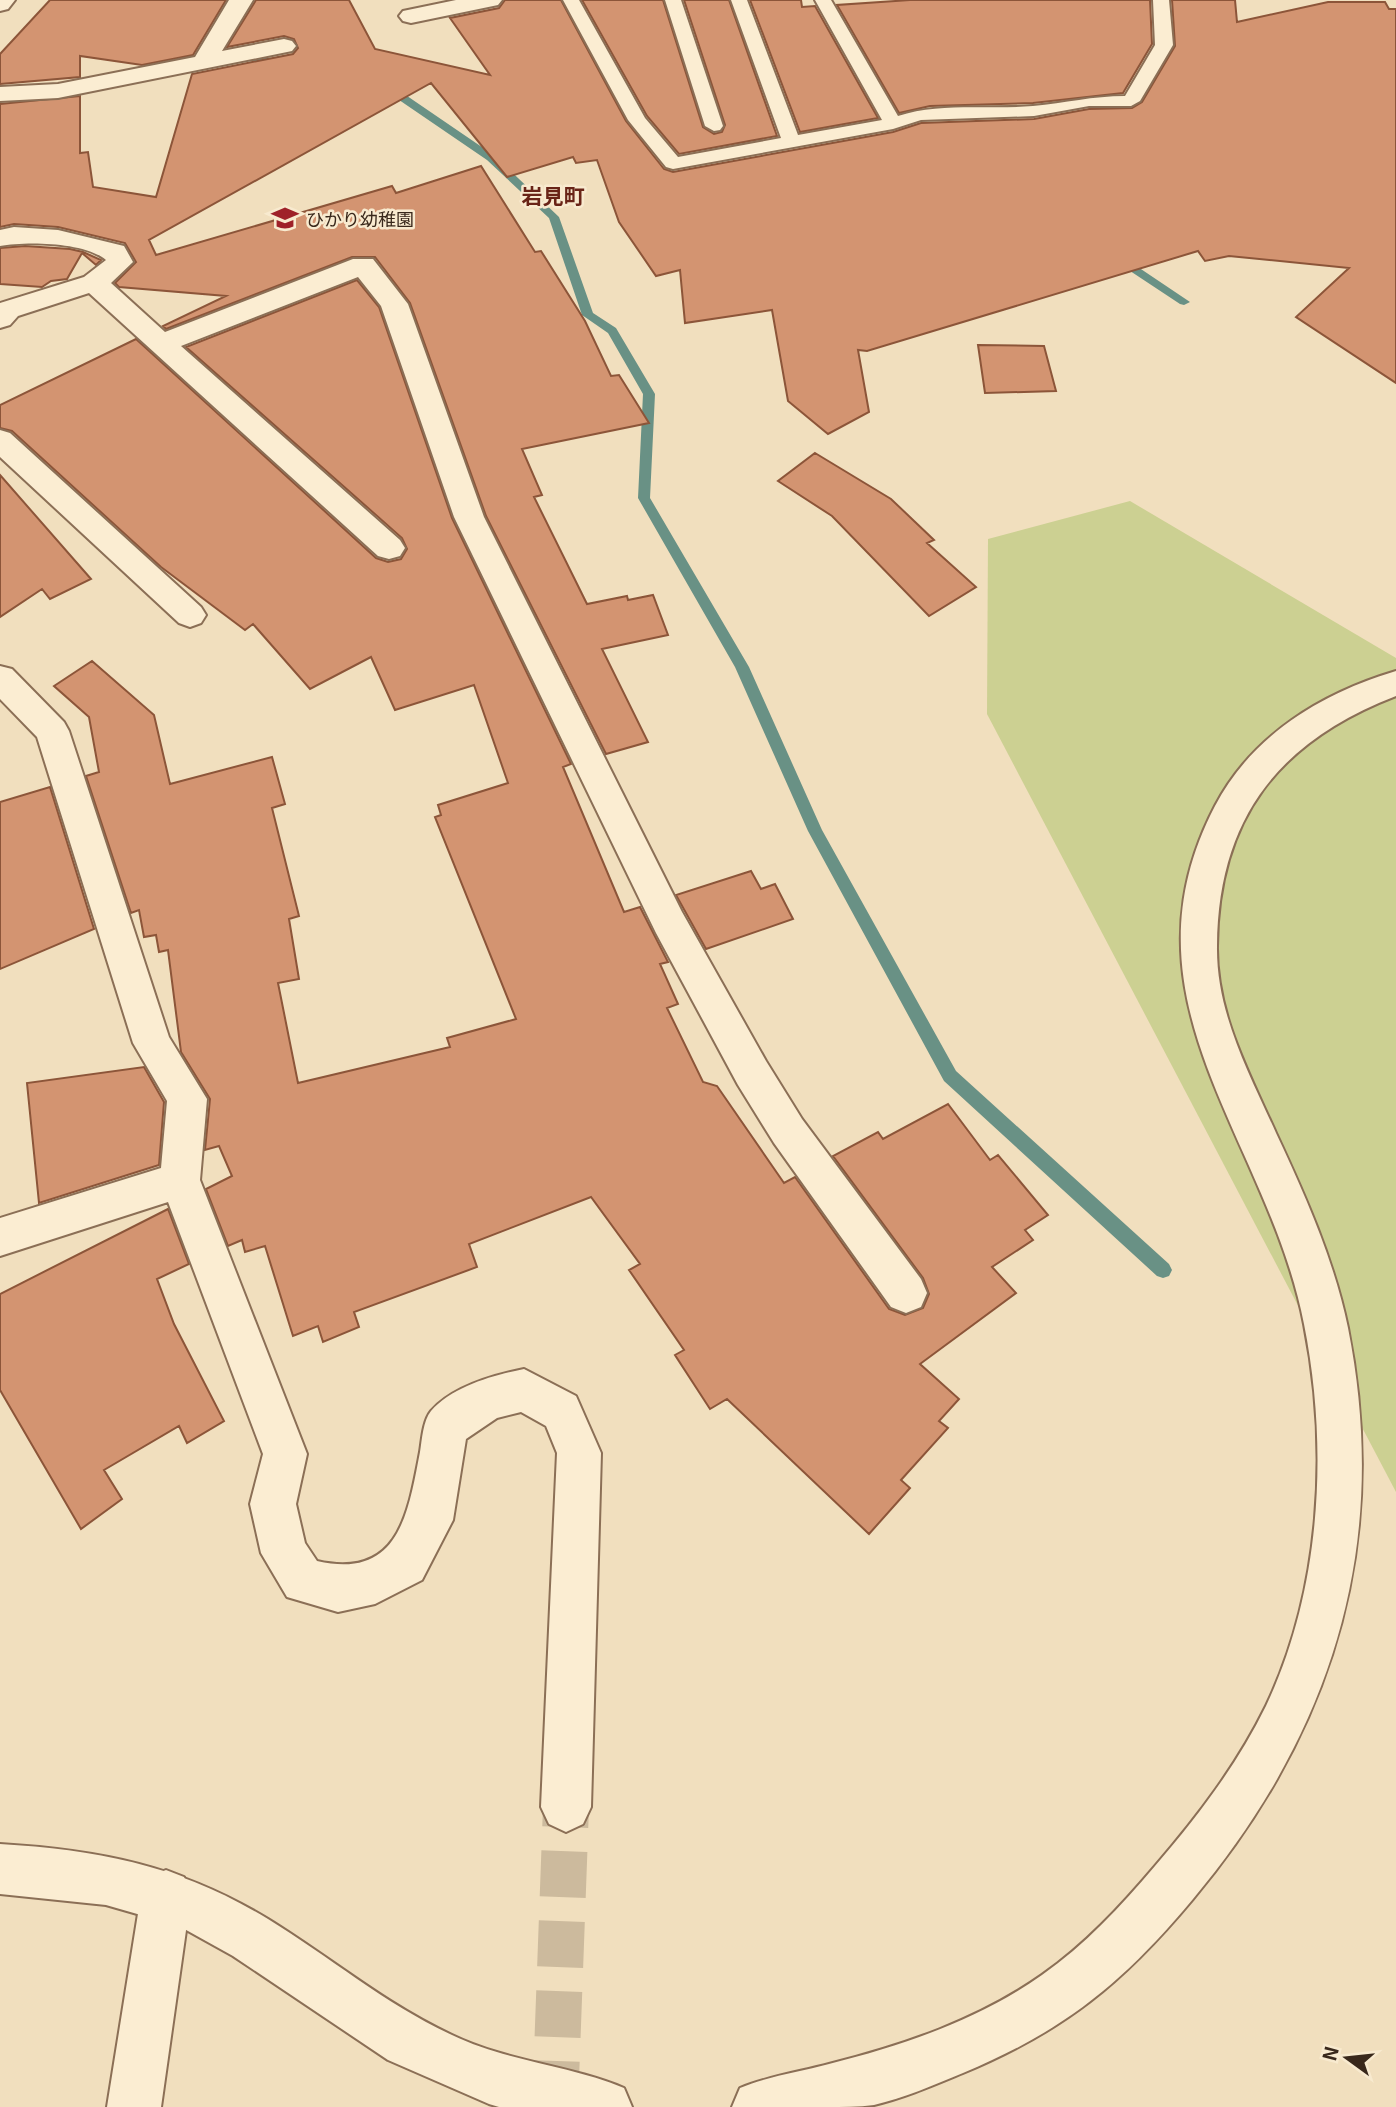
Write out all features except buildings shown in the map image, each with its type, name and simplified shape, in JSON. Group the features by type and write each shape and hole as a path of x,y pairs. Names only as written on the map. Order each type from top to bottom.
{"street":[{"path":"203,63 241,0"},
{"path":"411,16 490,0"},
{"path":"0,94 58,91 284,46"},
{"path":"0,238 13,234 58,237 115,252 120,262 94,282 8,310 0,319"},
{"path":"163,343 363,265 394,304 469,517 669,922 752,1073 788,1131 906,1293"},
{"path":"94,282 389,548"},
{"path":"0,440 190,615"},
{"path":"0,678 52,731 152,1043 187,1099 180,1180 285,1454 274,1504 284,1553 303,1581 338,1589 375,1581 406,1563 430,1520 446,1427 467,1410 489,1397 524,1390 561,1411 579,1453 565,1807"},
{"path":"759,2107 806,2098 967,2045 1045,2004 1090,1969 1145,1918 1198,1855 1257,1772 1292,1699 1327,1589 1342,1450 1337,1391 1314,1273 1271,1164 1213,1035 1198,957 1199,912 1212,848 1224,822 1275,751 1333,708 1396,683"},
{"path":"0,1237 180,1180"},
{"path":"0,1868 90,1877 166,1895 226,1922 383,2027 461,2067 560,2099 605,2107"},
{"path":"134,2107 166,1895"}],"lane":[{"path":"571,0 637,120 673,163 892,124 919,115 1034,111 1089,101 1131,101 1164,45 1161,0"},
{"path":"673,0 714,126"},
{"path":"739,0 791,142"},
{"path":"823,0 892,124"}],"green space":[{"path":"1130,501 1396,658 1396,1492 987,714 988,539"}],"waterway":[{"path":"251,59 282,62"},
{"path":"387,87 491,158 554,217 588,315 612,331 649,394 644,498 742,667 815,831 950,1076 1163,1270"},
{"path":"1119,259 1184,302"}],"tunnel":[{"path":"555,2107 566,1807"}],"place":[{"name":"ひかり幼稚園","path":"285,218"}],"district":[{"name":"岩見町","path":"553,195"}]}
